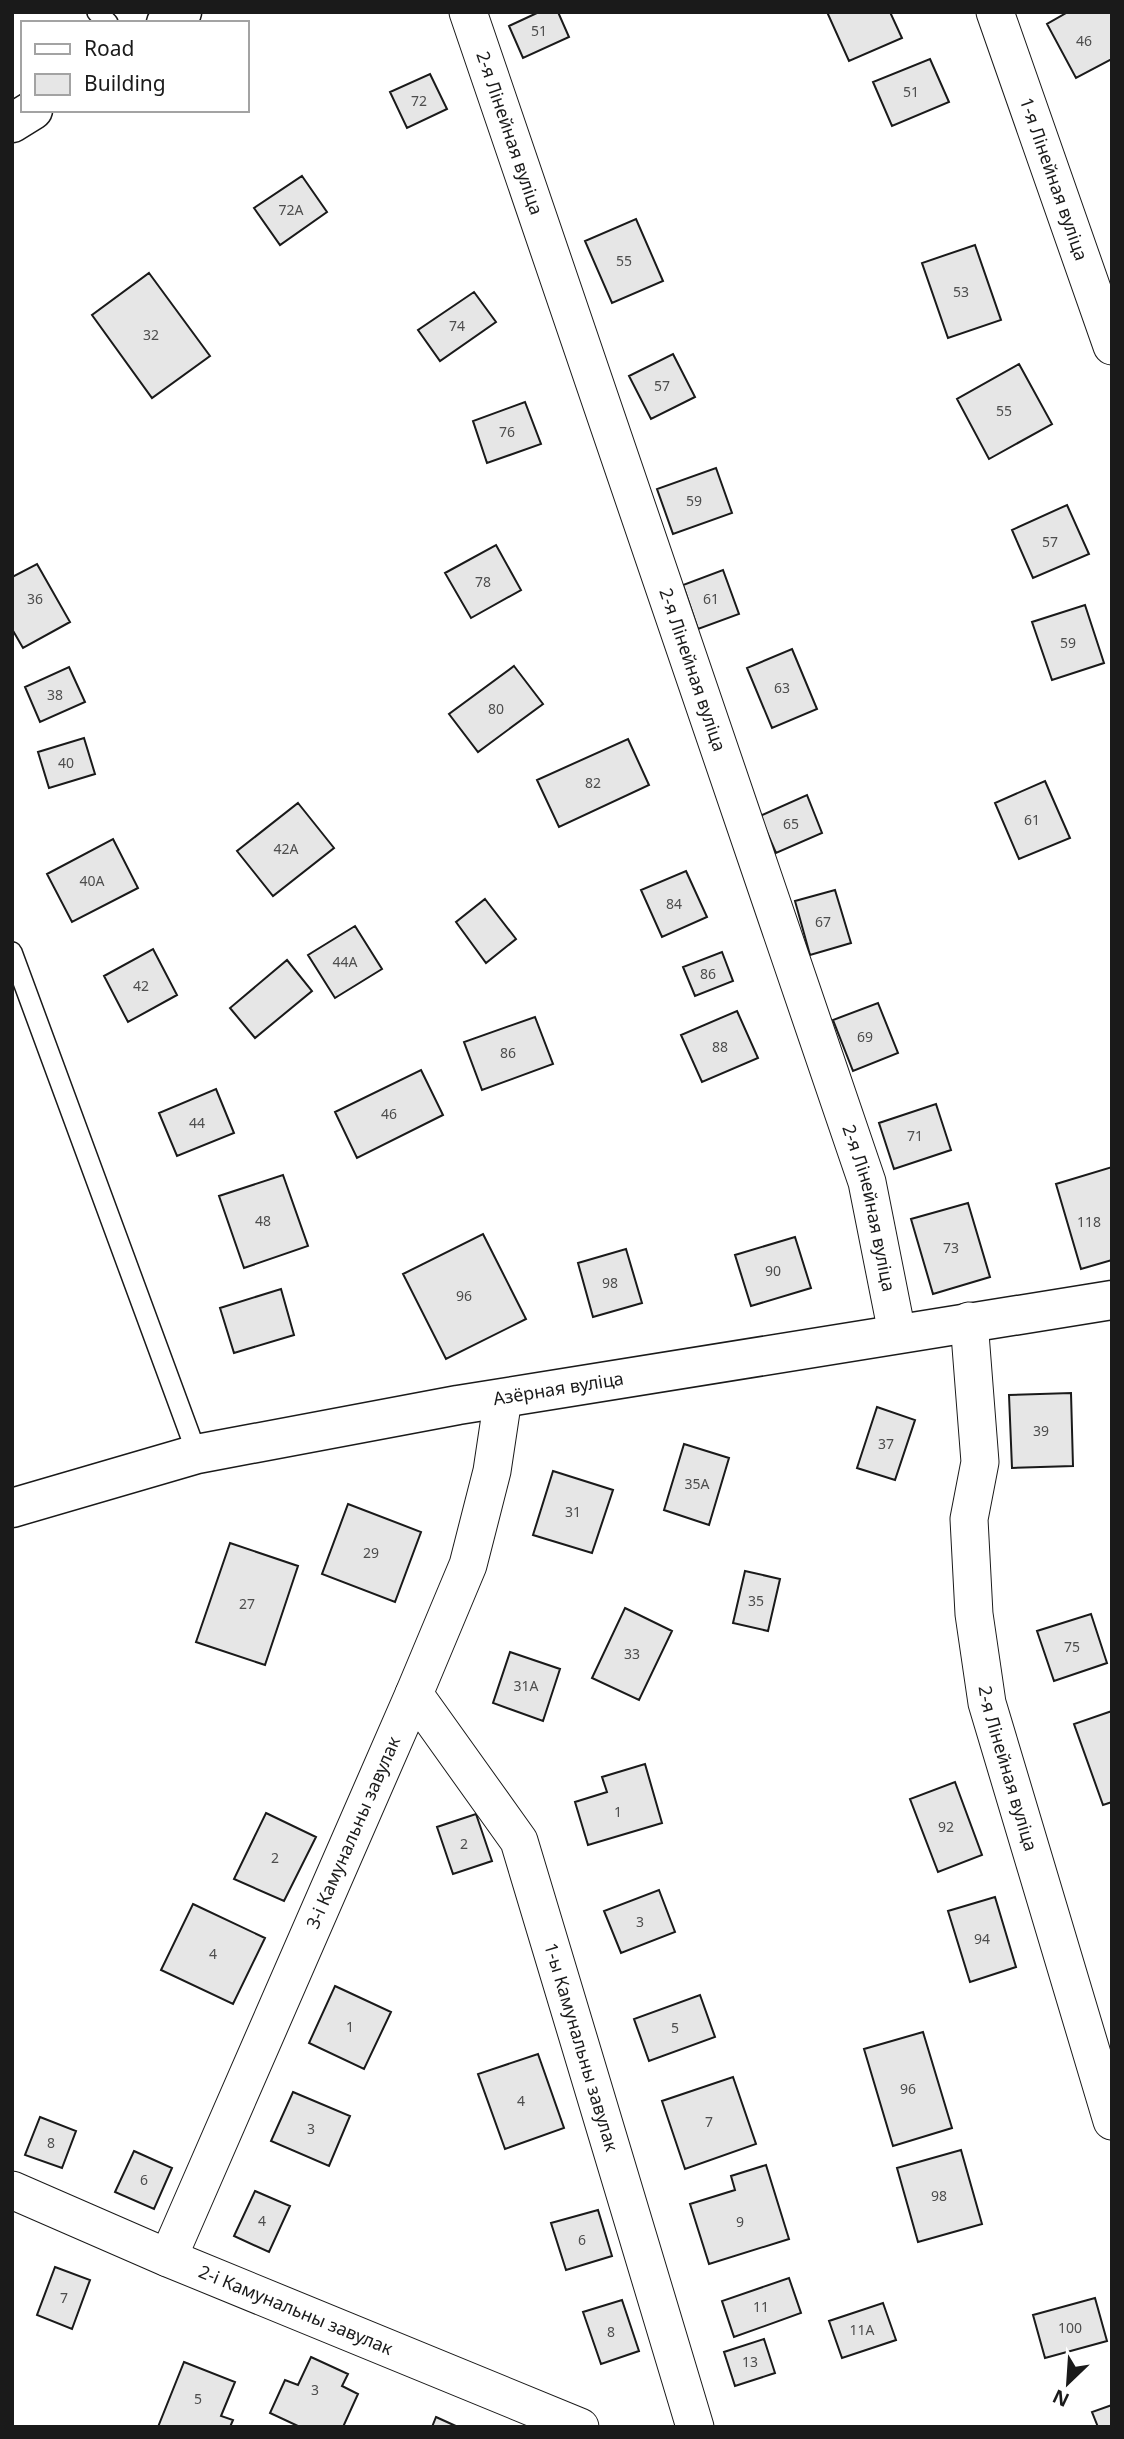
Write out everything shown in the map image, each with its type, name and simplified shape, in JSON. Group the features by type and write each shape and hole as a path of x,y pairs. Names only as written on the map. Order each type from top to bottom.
{"street":[{"name":"2-я Лінейная вуліца","path":"468,12 867,1182 897,1333"},
{"name":"1-я Лінейная вуліца","path":"995,12 1112,346"},
{"path":"12,123 30,112"},
{"name":"Азёрная вуліца","path":"12,1508 197,1454 503,1398 1112,1300"},
{"name":"2-я Лінейная вуліца","path":"969,1321 980,1462 969,1519 974,1614 987,1703 1112,2121"},
{"name":"3-і Камунальны завулак","path":"168,2258 468,1565 492,1471 503,1398"},
{"name":"1-ы Камунальны завулак","path":"414,1694 519,1841 695,2427"},
{"name":"2-і Камунальны завулак","path":"12,2190 168,2258 580,2427"}],"lane":[{"path":"12,952 197,1454"}],"building":[{"path":"539,12 558,12 569,37 523,58 509,26"},
{"path":"827,12 890,12 902,38 849,61"},
{"path":"1068,12 1112,12 1112,59 1076,78 1047,24"},
{"path":"930,59 949,102 892,126 873,82"},
{"path":"430,74 447,109 407,128 390,92"},
{"path":"302,176 327,212 280,245 254,208"},
{"path":"636,219 663,281 612,303 585,241"},
{"path":"975,245 1001,320 948,338 922,263"},
{"path":"149,273 210,356 152,398 92,315"},
{"path":"474,292 496,322 440,361 418,330"},
{"path":"673,354 695,397 651,419 629,376"},
{"path":"1019,364 1052,424 989,459 957,399"},
{"path":"525,402 541,444 487,463 473,421"},
{"path":"716,468 732,513 673,534 657,489"},
{"path":"1067,505 1089,554 1033,578 1012,530"},
{"path":"496,545 521,590 471,618 445,573"},
{"path":"37,564 70,622 23,648 12,629 12,577"},
{"path":"723,570 739,614 698,629 683,585"},
{"path":"1085,605 1104,663 1052,680 1032,622"},
{"path":"792,649 817,709 772,728 747,668"},
{"path":"514,666 543,704 478,752 449,714"},
{"path":"69,667 85,702 40,722 25,687"},
{"path":"84,738 95,774 49,788 38,752"},
{"path":"628,739 649,785 559,827 537,780"},
{"path":"1045,781 1070,838 1019,859 995,803"},
{"path":"807,795 822,833 776,853 760,816"},
{"path":"298,803 334,848 273,896 237,851"},
{"path":"113,839 138,888 72,922 47,874"},
{"path":"686,871 707,917 662,937 641,890"},
{"path":"835,890 851,943 810,955 795,901"},
{"path":"485,899 516,939 486,963 456,922"},
{"path":"355,926 382,969 335,998 308,955"},
{"path":"153,949 177,995 128,1022 104,976"},
{"path":"722,952 733,981 695,996 683,967"},
{"path":"287,960 312,991 255,1038 230,1008"},
{"path":"878,1003 898,1053 853,1071 833,1020"},
{"path":"737,1011 758,1058 702,1082 681,1035"},
{"path":"535,1017 553,1064 482,1090 464,1042"},
{"path":"421,1070 443,1115 357,1158 335,1112"},
{"path":"216,1089 234,1133 177,1156 159,1113"},
{"path":"936,1104 951,1150 894,1169 879,1123"},
{"path":"1112,1167 1112,1260 1081,1269 1056,1184"},
{"path":"283,1175 308,1246 244,1268 219,1196"},
{"path":"968,1203 990,1277 933,1294 911,1219"},
{"path":"483,1234 526,1319 446,1359 403,1274"},
{"path":"795,1237 811,1288 751,1306 735,1255"},
{"path":"626,1249 642,1303 593,1317 578,1263"},
{"path":"281,1289 294,1335 234,1353 220,1308"},
{"path":"1071,1393 1073,1466 1012,1468 1009,1395"},
{"path":"877,1407 915,1420 895,1480 857,1468"},
{"path":"684,1444 729,1458 709,1525 664,1510"},
{"path":"553,1471 613,1490 592,1553 533,1535"},
{"path":"348,1504 421,1532 395,1602 322,1574"},
{"path":"230,1543 298,1566 265,1665 196,1642"},
{"path":"745,1571 780,1579 768,1631 733,1623"},
{"path":"625,1608 672,1631 639,1700 592,1678"},
{"path":"1091,1614 1107,1663 1054,1681 1037,1631"},
{"path":"510,1652 560,1669 543,1721 493,1703"},
{"path":"1112,1711 1112,1802 1103,1805 1074,1724"},
{"path":"645,1764 662,1823 588,1845 575,1802 607,1792 602,1777"},
{"path":"955,1782 982,1855 938,1872 910,1799"},
{"path":"266,1813 316,1837 284,1901 234,1879"},
{"path":"476,1814 492,1861 453,1874 437,1827"},
{"path":"659,1890 675,1932 621,1953 604,1911"},
{"path":"995,1897 1016,1967 970,1982 948,1911"},
{"path":"193,1904 265,1938 233,2004 161,1970"},
{"path":"335,1986 391,2012 364,2069 309,2043"},
{"path":"700,1995 715,2037 649,2061 634,2019"},
{"path":"923,2032 952,2128 893,2146 864,2049"},
{"path":"538,2054 564,2128 505,2149 478,2074"},
{"path":"733,2077 756,2144 685,2169 662,2101"},
{"path":"293,2092 350,2116 329,2166 271,2141"},
{"path":"40,2117 76,2131 62,2168 25,2155"},
{"path":"961,2150 982,2224 918,2242 897,2168"},
{"path":"134,2151 172,2168 154,2209 115,2192"},
{"path":"766,2165 789,2239 709,2264 690,2204 735,2190 731,2176"},
{"path":"255,2191 290,2206 269,2252 234,2236"},
{"path":"598,2210 612,2256 566,2270 551,2223"},
{"path":"55,2267 90,2280 72,2329 37,2315"},
{"path":"789,2278 801,2313 734,2337 722,2301"},
{"path":"1095,2298 1107,2341 1045,2358 1033,2315"},
{"path":"622,2300 639,2351 601,2364 583,2312"},
{"path":"883,2303 896,2340 842,2358 829,2321"},
{"path":"764,2339 775,2373 735,2386 724,2352"},
{"path":"311,2357 348,2374 342,2386 358,2394 343,2427 300,2427 270,2413 285,2380 298,2385"},
{"path":"184,2362 235,2382 221,2416 233,2420 230,2427 158,2427"},
{"path":"1112,2405 1112,2427 1098,2427 1092,2412"},
{"path":"436,2417 458,2427 432,2427"}]}
